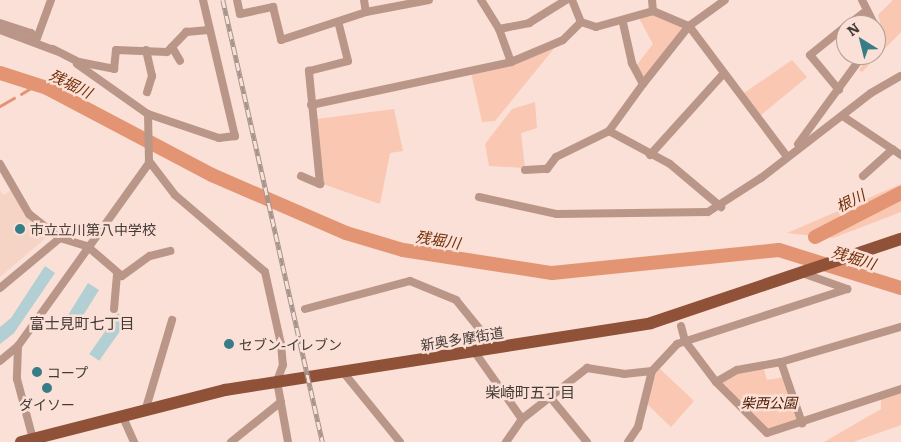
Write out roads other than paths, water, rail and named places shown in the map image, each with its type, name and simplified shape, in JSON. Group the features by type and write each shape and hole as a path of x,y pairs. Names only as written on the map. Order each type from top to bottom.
{"main road":[{"name":"新奥多摩街道","path":"27,440 146,408 277,381 652,323 901,239"}],"street":[{"path":"36,41 51,0"},
{"path":"53,49 148,114 219,138 235,136 203,0"},
{"path":"237,0 240,14 272,7 282,40 339,25 366,12 429,0"},
{"path":"364,0 366,12"},
{"path":"481,0 499,29 511,62"},
{"path":"499,29 529,23 566,0"},
{"path":"572,0 581,22 596,27 623,23 653,12 690,26 724,73 788,153"},
{"path":"652,0 653,12"},
{"path":"525,170 547,169 556,157 609,131 643,84 690,26 725,0"},
{"path":"862,0 869,15"},
{"path":"860,15 866,10"},
{"path":"311,105 511,62 563,40 581,22"},
{"path":"623,23 632,63 643,84"},
{"path":"0,24 31,33 36,41"},
{"path":"301,176 320,184 309,71 348,61 339,25"},
{"path":"0,30 36,41 79,62 114,69 116,50 167,52 186,32 209,30"},
{"path":"836,34 810,54 839,90"},
{"path":"172,47 180,61"},
{"path":"146,50 152,76 147,92"},
{"path":"788,153 839,90 856,65"},
{"path":"650,155 724,73"},
{"path":"479,197 557,214 700,214 721,207 788,153 844,117 871,92 901,76"},
{"path":"148,114 149,162 175,195 265,272 281,344 283,365 277,381 288,442"},
{"path":"844,117 901,154"},
{"path":"609,131 693,180 721,207"},
{"path":"863,176 893,149"},
{"path":"0,361 18,346 86,246 149,162"},
{"path":"0,164 29,214 60,238 86,246 117,274 122,276 150,256 170,251"},
{"path":"0,288 60,238"},
{"path":"628,442 638,427 652,371 685,341 847,289 802,273"},
{"path":"114,309 117,274"},
{"path":"305,309 410,281 456,300 495,348"},
{"path":"146,408 172,320"},
{"path":"681,326 685,341 716,382 767,433 901,389"},
{"path":"716,382 737,370 782,362 901,327"},
{"path":"18,346 17,379 27,440"},
{"path":"474,351 522,419"},
{"path":"782,362 802,422"},
{"path":"506,442 522,419 587,368 624,374 652,371"},
{"path":"343,372 400,442"},
{"path":"550,397 587,442"},
{"path":"231,442 281,402"},
{"path":"122,415 134,442"}],"waterway":[{"name":"残堀川","path":"0,73 47,88 212,175 346,233 403,250 552,273 779,250 901,288"},
{"path":"21,94 36,85"},
{"path":"0,106 14,98"},
{"name":"根川","path":"815,237 901,193"}],"railway":[{"path":"223,0 323,442"}],"place":[{"name":"市立立川第八中学校","path":"20,229"},
{"name":"セブン-イレブン","path":"229,344"},
{"name":"コープ","path":"37,372"},
{"name":"ダイソー","path":"47,388"}],"district":[{"name":"富士見町七丁目","path":"82,323"},
{"name":"柴崎町五丁目","path":"530,392"}],"park label":[{"name":"柴西公園","path":"769,402"}]}
